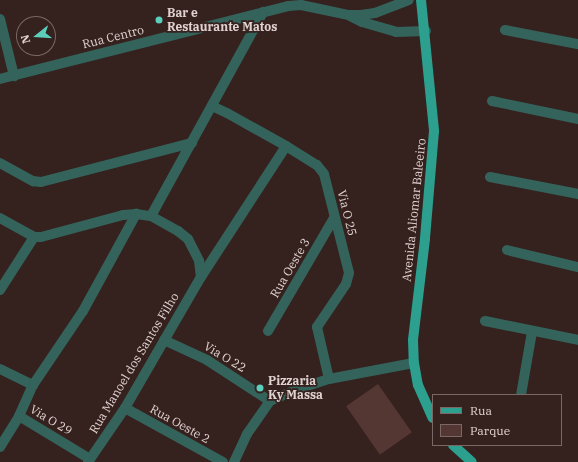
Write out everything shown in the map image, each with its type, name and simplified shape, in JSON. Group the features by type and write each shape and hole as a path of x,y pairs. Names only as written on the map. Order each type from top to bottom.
{"main road":[{"name":"Avenida Aliomar Baleeiro","path":"421,0 426,31 434,131 425,239 413,340 414,363 418,385 432,416"},
{"path":"454,446 472,462"}],"street":[{"name":"Rua Centro","path":"349,15 375,13 409,0"},
{"name":"Rua Centro","path":"0,79 288,6 321,5 349,15 375,27 396,32 426,31"},
{"path":"152,216 263,12"},
{"path":"375,13 373,18 375,27"},
{"path":"0,18 14,76"},
{"path":"505,30 578,44"},
{"path":"492,101 578,119"},
{"name":"Via O 25","path":"212,106 286,146 321,168 324,174 349,273 346,284 317,327 329,379"},
{"path":"0,163 33,181 41,182 192,143"},
{"name":"Rua Manoel dos Santos Filho","path":"89,460 125,408 201,277 286,146"},
{"path":"490,177 578,194"},
{"path":"0,446 19,416 33,385 83,311 136,214"},
{"path":"0,218 34,238 123,215 136,214 152,216 178,231 188,239 199,261 201,277"},
{"name":"Rua Oeste 3","path":"268,331 334,218"},
{"path":"0,290 34,238"},
{"path":"507,250 578,267"},
{"path":"486,321 532,332 578,340"},
{"path":"521,394 532,332"},
{"name":"Via O 22","path":"164,340 207,360 270,401"},
{"path":"234,462 247,434 270,401 301,388 329,379 414,363"},
{"path":"0,369 33,385"},
{"name":"Rua Oeste 2","path":"125,408 223,462"},
{"name":"Via O 29","path":"19,416 89,460"}],"green space":[{"path":"378,384 412,432 380,455 346,406"}],"place":[{"name":"Bar e Restaurante Matos","path":"159,20"},
{"name":"Pizzaria Ky Massa","path":"260,388"}]}
